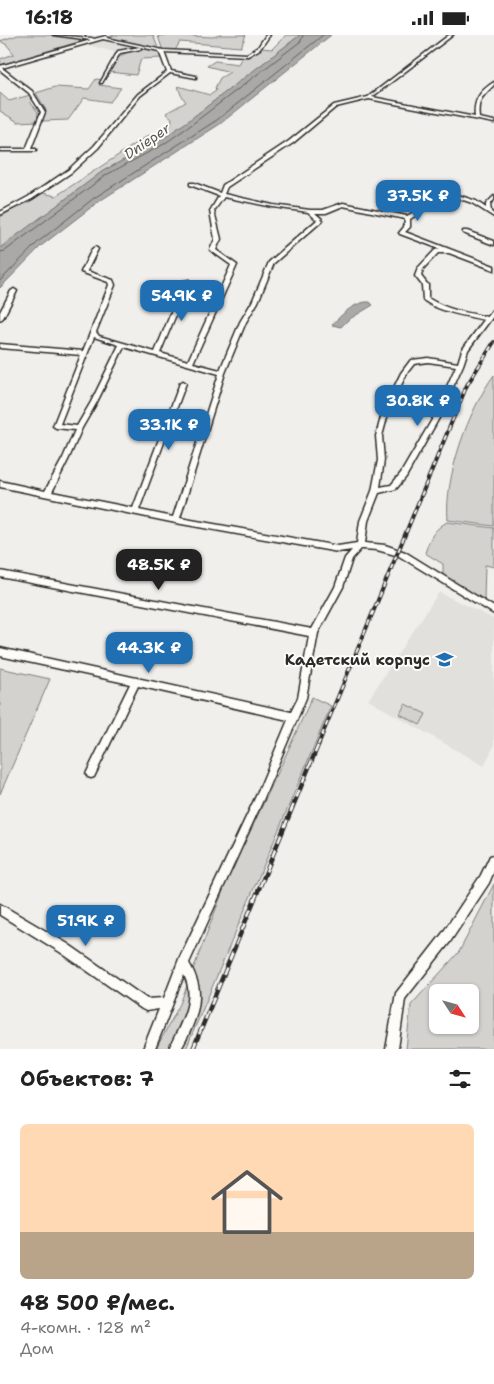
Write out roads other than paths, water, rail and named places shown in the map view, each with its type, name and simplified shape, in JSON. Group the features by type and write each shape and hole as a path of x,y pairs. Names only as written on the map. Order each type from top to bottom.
{"street":[{"path":"55,35 98,39"},
{"path":"0,67 111,35"},
{"path":"104,38 162,51 248,55 259,47 268,35"},
{"path":"190,364 234,265 213,250 218,239 212,211 222,195 225,185 291,142 336,106 370,98 452,35"},
{"path":"101,82 119,52 144,47"},
{"path":"162,51 169,72"},
{"path":"0,67 36,97 44,112 28,150"},
{"path":"0,214 30,198 70,171 96,147 139,95 169,72 195,77"},
{"path":"477,119 478,97 494,83"},
{"path":"370,98 494,122"},
{"path":"0,150 34,150"},
{"path":"192,184 222,195 273,206 324,212 343,204 408,218 449,193 474,202 494,216"},
{"path":"489,212 488,204 494,197"},
{"path":"176,520 222,373 272,262 320,220 317,215 310,211"},
{"path":"408,218 407,227 402,233 494,268"},
{"path":"465,232 494,243"},
{"path":"79,428 56,426 112,285 111,281 107,279 84,272 94,249"},
{"path":"450,251 437,251 420,269 418,275 425,285 425,299 433,306 445,310 488,319"},
{"path":"157,354 187,281"},
{"path":"0,318 14,291"},
{"path":"376,491 393,487 404,475 436,418 460,365 464,350 494,311"},
{"path":"93,332 96,337 222,373"},
{"path":"88,344 106,340"},
{"path":"47,494 122,345"},
{"path":"0,346 85,353"},
{"path":"149,1049 183,963 260,797 302,698 314,633 338,587 349,558 361,544 364,521 376,491 381,460 379,436 386,410 404,373 412,362 428,360 460,365"},
{"path":"135,512 183,383"},
{"path":"0,484 176,520 338,549 361,544 388,549 402,555 494,611"},
{"path":"0,574 314,633"},
{"path":"0,652 294,717"},
{"path":"91,774 135,683"},
{"path":"392,1049 400,997 446,938 485,879 494,860"},
{"path":"0,909 64,948 146,1005 166,1003"},
{"path":"175,1049 181,1038 192,1003 192,982 183,963"}],"water":[{"path":"300,35 331,35 220,124 98,202 41,246 0,288 0,248 103,171 161,140 188,121"},
{"path":"365,302 370,302 373,305 348,320 341,327 332,325 351,308"}],"railway":[{"path":"318,745 467,385 494,342"},
{"path":"193,1049 319,743"}],"place":[{"name":"Кадетский корпус","path":"444,660"}],"water label":[{"name":"Dnieper","path":"147,141"}]}
